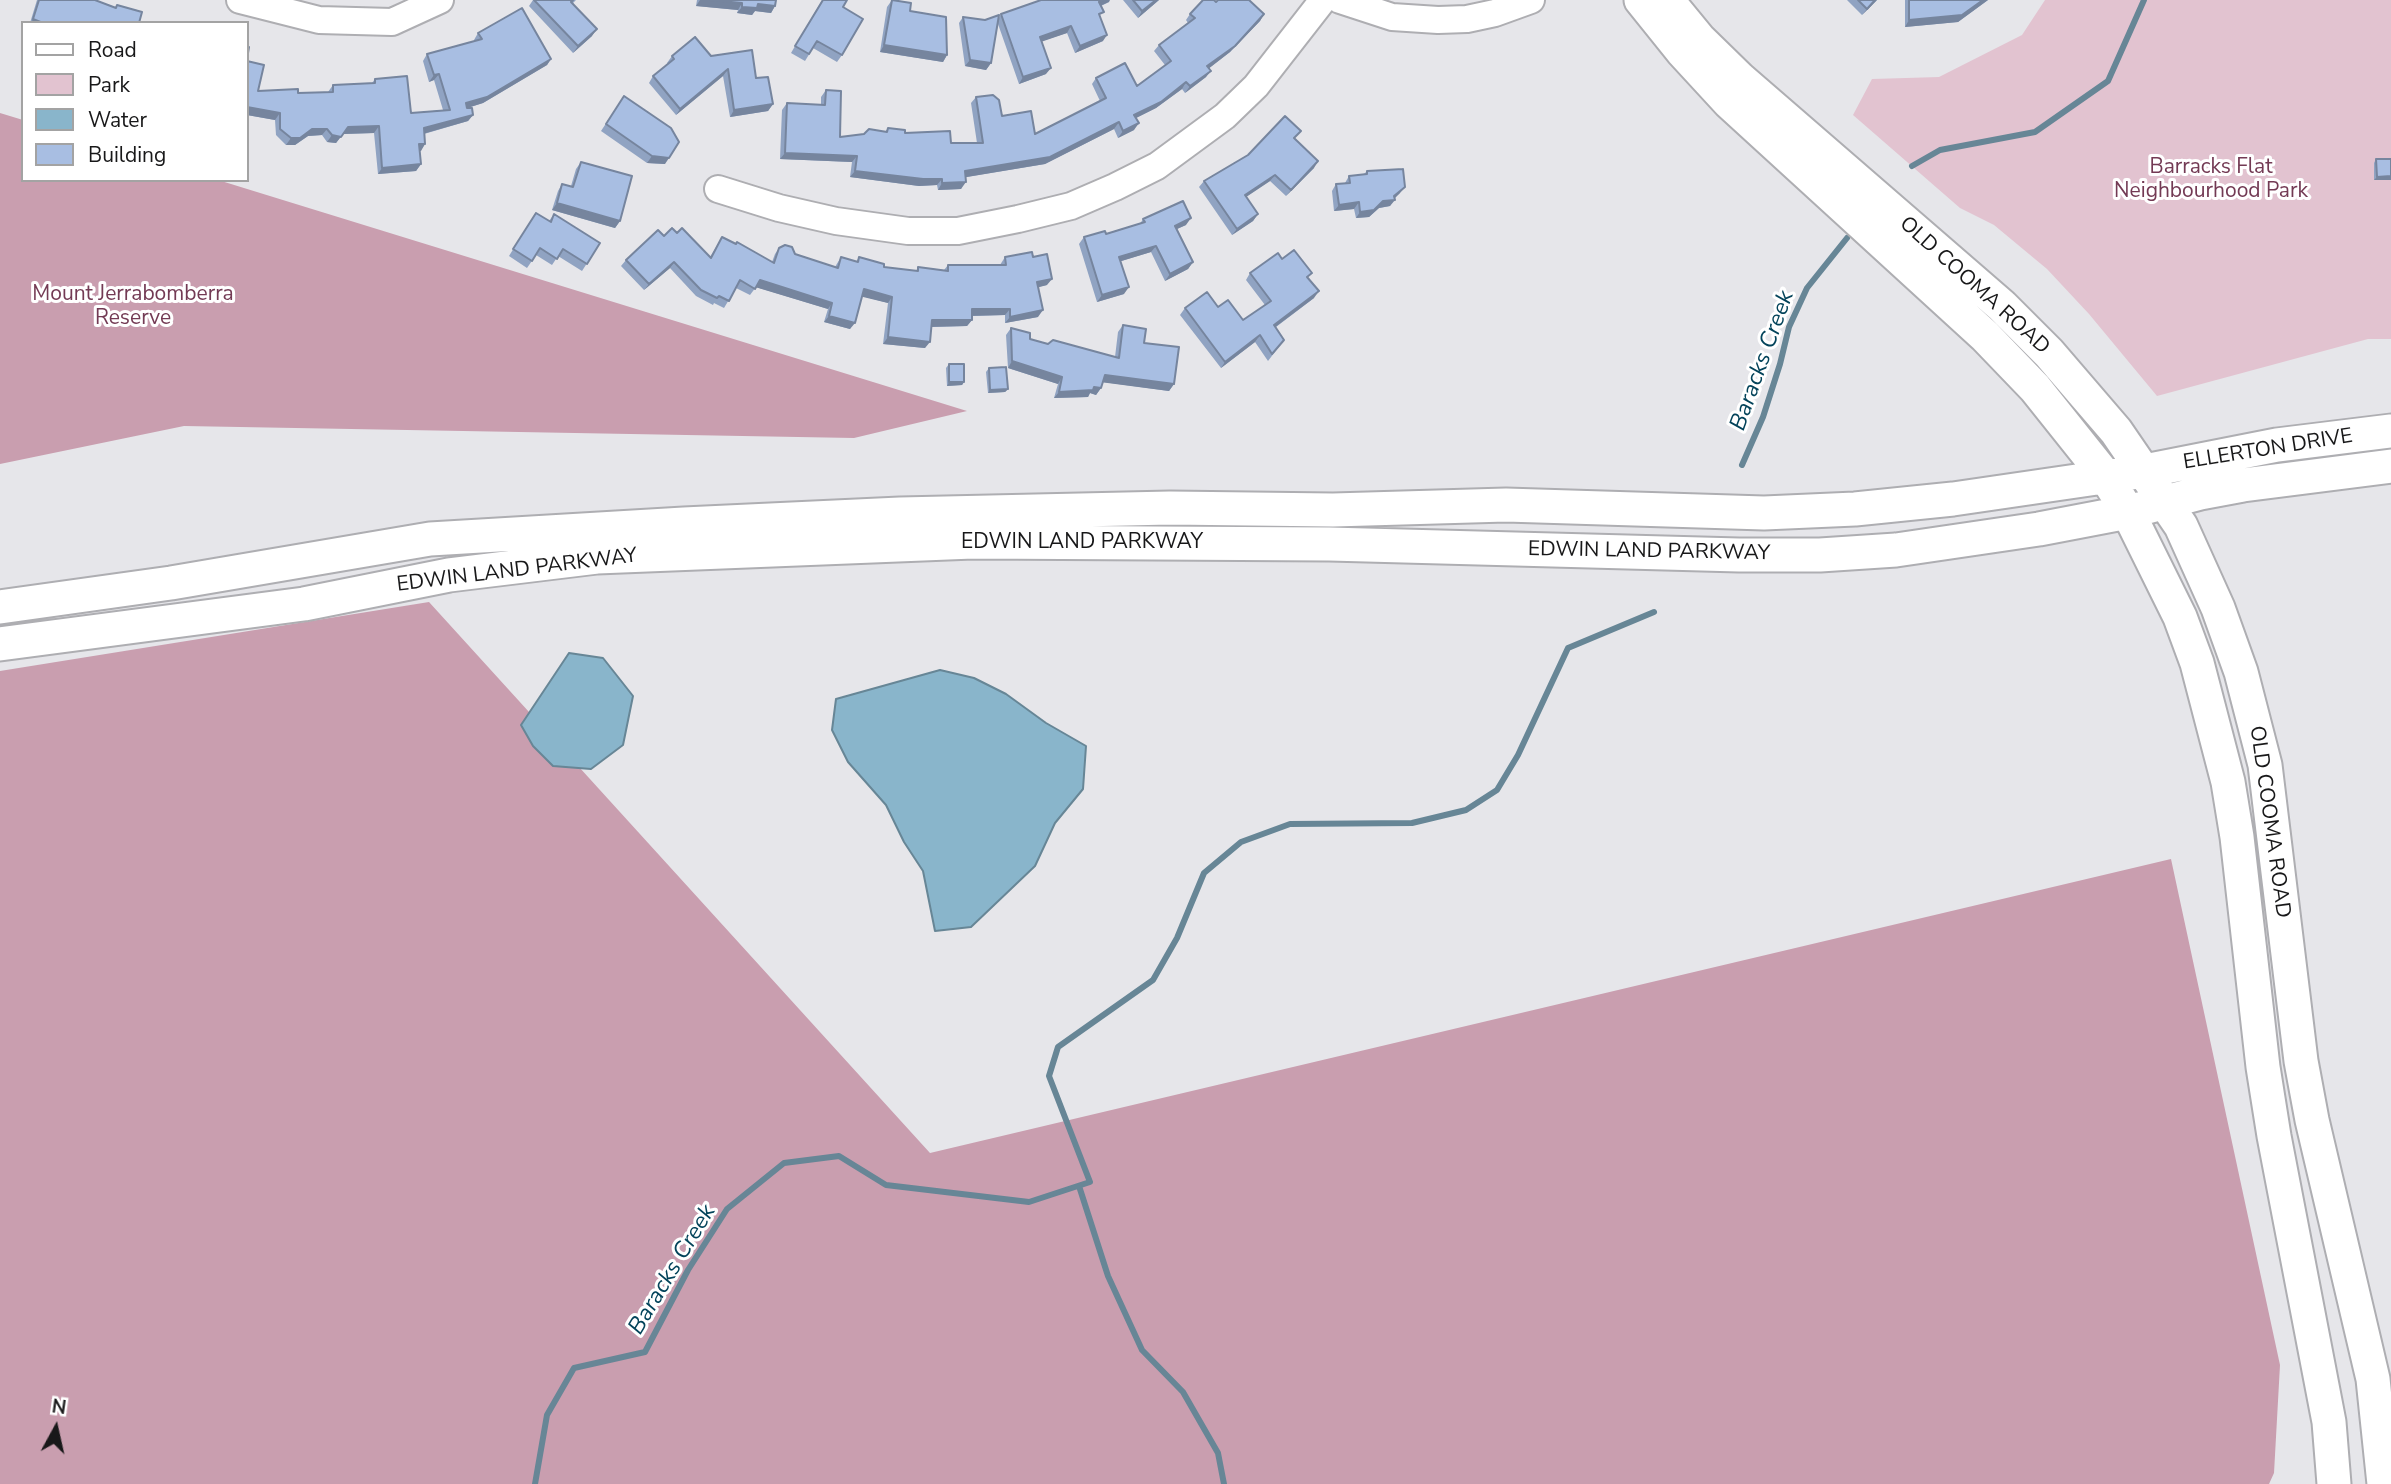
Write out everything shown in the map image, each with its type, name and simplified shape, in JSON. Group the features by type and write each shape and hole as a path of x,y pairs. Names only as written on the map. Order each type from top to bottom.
{"main road":[{"name":"OLD COOMA ROAD","path":"1641,0 1682,51 1729,102 1871,212 2001,306 2049,353 2116,431 2181,526 2218,608 2241,672 2265,765 2301,1061 2314,1133 2373,1379 2384,1484"},
{"name":"OLD COOMA ROAD","path":"1667,0 1699,39 1871,212 2027,379 2106,477 2128,512 2180,617 2197,663 2228,782 2237,837 2263,1067 2329,1422 2334,1484"},
{"name":"ELLERTON DRIVE","path":"2145,471 2277,445 2391,431"},
{"name":"ELLERTON DRIVE","path":"2166,502 2243,485 2391,466"},
{"name":"EDWIN LAND PARKWAY","path":"0,607 171,583 430,539 684,524 1022,510 1333,510 1506,506 1764,513 1855,509 1954,499 2145,471"},
{"name":"EDWIN LAND PARKWAY","path":"0,644 304,604 449,575 597,557 973,542 1201,541 1820,555 1896,550 1977,540 2128,512 2166,502"}],"street":[{"path":"240,0 319,20 392,22 440,0"},
{"path":"718,189 779,208 836,221 908,231 958,230 1071,206 1157,166 1225,116 1256,86 1323,0"},
{"path":"1340,0 1392,17 1438,20 1467,19 1495,13 1531,0"}],"green space":[{"name":"Barracks Flat Neighbourhood Park","path":"2045,0 2391,0 2391,339 2368,339 2157,396 2089,314 2047,269 1994,225 1960,208 1853,115 1872,79 1939,77 2022,35"},
{"name":"Mount Jerrabomberra Reserve","path":"0,113 21,119 21,182 224,182 967,411 854,438 184,426 0,464"},
{"path":"429,602 930,1153 2171,859 2280,1365 2274,1473 2269,1484 0,1484 0,671"}],"water":[{"path":"569,653 603,658 633,696 623,745 591,769 553,766 533,746 521,725"},
{"path":"940,670 974,678 1006,694 1046,723 1086,746 1083,789 1055,823 1035,866 971,927 935,931 923,871 904,842 886,805 848,762 832,730 836,699"}],"building":[{"path":"39,0 95,0 116,8 117,5 142,12 140,21 33,19"},
{"path":"534,0 573,0 571,2 597,29 578,46"},
{"path":"710,0 776,0 775,6 758,4 757,8 742,7 742,3"},
{"path":"823,0 847,0 843,7 863,19 842,55 817,41 809,54 795,46"},
{"path":"892,0 911,3 910,11 946,17 947,55 884,45"},
{"path":"1041,0 1103,0 1099,2 1104,12 1099,14 1107,35 1080,46 1071,26 1040,37 1051,68 1023,77 1001,14"},
{"path":"1133,0 1156,0 1142,11"},
{"path":"1203,0 1249,0 1264,14 1235,46 1207,66 1211,71 1190,86 1186,82 1161,102 1134,115 1139,123 1123,131 1119,122 1050,157 965,171 966,182 942,183 942,179 855,171 857,156 785,153 787,103 825,105 826,90 841,91 840,137 864,134 869,129 887,132 888,128 905,130 905,133 950,131 951,143 983,143 976,97 993,95 999,100 1002,116 1031,111 1035,134 1106,98 1096,78 1125,63 1137,86 1171,61 1159,45 1195,18 1190,14"},
{"path":"1858,0 1875,0 1867,9"},
{"path":"1909,0 1983,0 1962,15 1909,20"},
{"path":"522,8 551,59 487,97 466,103 467,108 472,108 473,115 424,128 425,144 419,144 421,164 382,168 379,126 348,127 341,137 332,135 327,129 312,129 300,138 291,138 280,129 280,113 248,107 248,61 264,65 258,91 298,89 298,93 333,92 333,85 375,83 375,79 407,76 411,113 450,110 439,74 434,75 427,54 482,39 478,33"},
{"path":"999,15 991,63 970,60 963,17 985,20"},
{"path":"695,37 711,56 752,50 756,78 768,77 773,104 734,110 728,69 680,109 653,76"},
{"path":"624,96 671,128 679,142 669,158 652,156 606,124"},
{"path":"1285,116 1301,131 1294,138 1318,161 1291,190 1275,175 1245,195 1258,214 1237,229 1204,181 1248,155"},
{"path":"2376,159 2391,159 2391,176 2377,177"},
{"path":"581,162 632,176 620,221 557,203 562,184 573,187"},
{"path":"1403,169 1405,187 1394,196 1395,200 1383,201 1374,210 1360,212 1359,202 1339,205 1336,184 1350,183 1349,176 1367,174 1367,171"},
{"path":"1183,201 1191,218 1175,226 1193,262 1170,274 1156,246 1119,257 1129,287 1102,295 1084,237 1105,231 1106,234 1145,222 1143,219"},
{"path":"536,213 551,222 554,214 600,243 587,264 563,249 557,259 540,248 532,261 513,249"},
{"path":"672,228 677,233 682,228 711,258 722,237 736,244 737,242 774,263 779,248 785,245 792,247 795,254 838,268 841,257 858,262 859,257 884,264 884,267 918,271 918,267 948,271 948,265 1006,265 1005,257 1032,252 1033,257 1047,254 1052,279 1037,282 1043,310 1010,317 1010,309 972,309 972,320 932,320 930,342 888,337 892,297 864,289 855,323 829,316 832,303 760,280 755,289 740,280 729,301 719,296 717,298 701,290 674,262 649,284 626,260 658,230 664,236"},
{"path":"1294,250 1312,273 1307,277 1319,291 1274,325 1284,340 1272,354 1260,335 1225,362 1185,308 1207,292 1218,307 1228,300 1243,320 1271,301 1250,273 1278,253 1282,259"},
{"path":"1123,325 1146,329 1144,343 1179,347 1174,384 1105,375 1101,388 1059,392 1062,377 1012,361 1011,328 1030,333 1030,339 1048,344 1053,340 1119,358"},
{"path":"949,364 964,364 964,382 949,382"},
{"path":"1006,367 1008,389 990,390 989,368"}],"waterway":[{"name":"Baracks Creek","path":"1912,166 1940,150 2035,132 2108,81 2144,0"},
{"name":"Baracks Creek","path":"1742,465 1763,417 1789,327 1807,288 1847,238"},
{"name":"Baracks Creek","path":"535,1484 547,1415 574,1368 645,1352 688,1270 727,1209 784,1163 839,1156 886,1185 1029,1202 1090,1182 1049,1076 1058,1047 1153,980 1177,938 1204,873 1241,842 1290,824 1412,823 1466,810 1497,790 1518,755 1568,648 1654,612"},
{"path":"1079,1186 1108,1276 1142,1350 1183,1392 1218,1453 1224,1484"}]}
